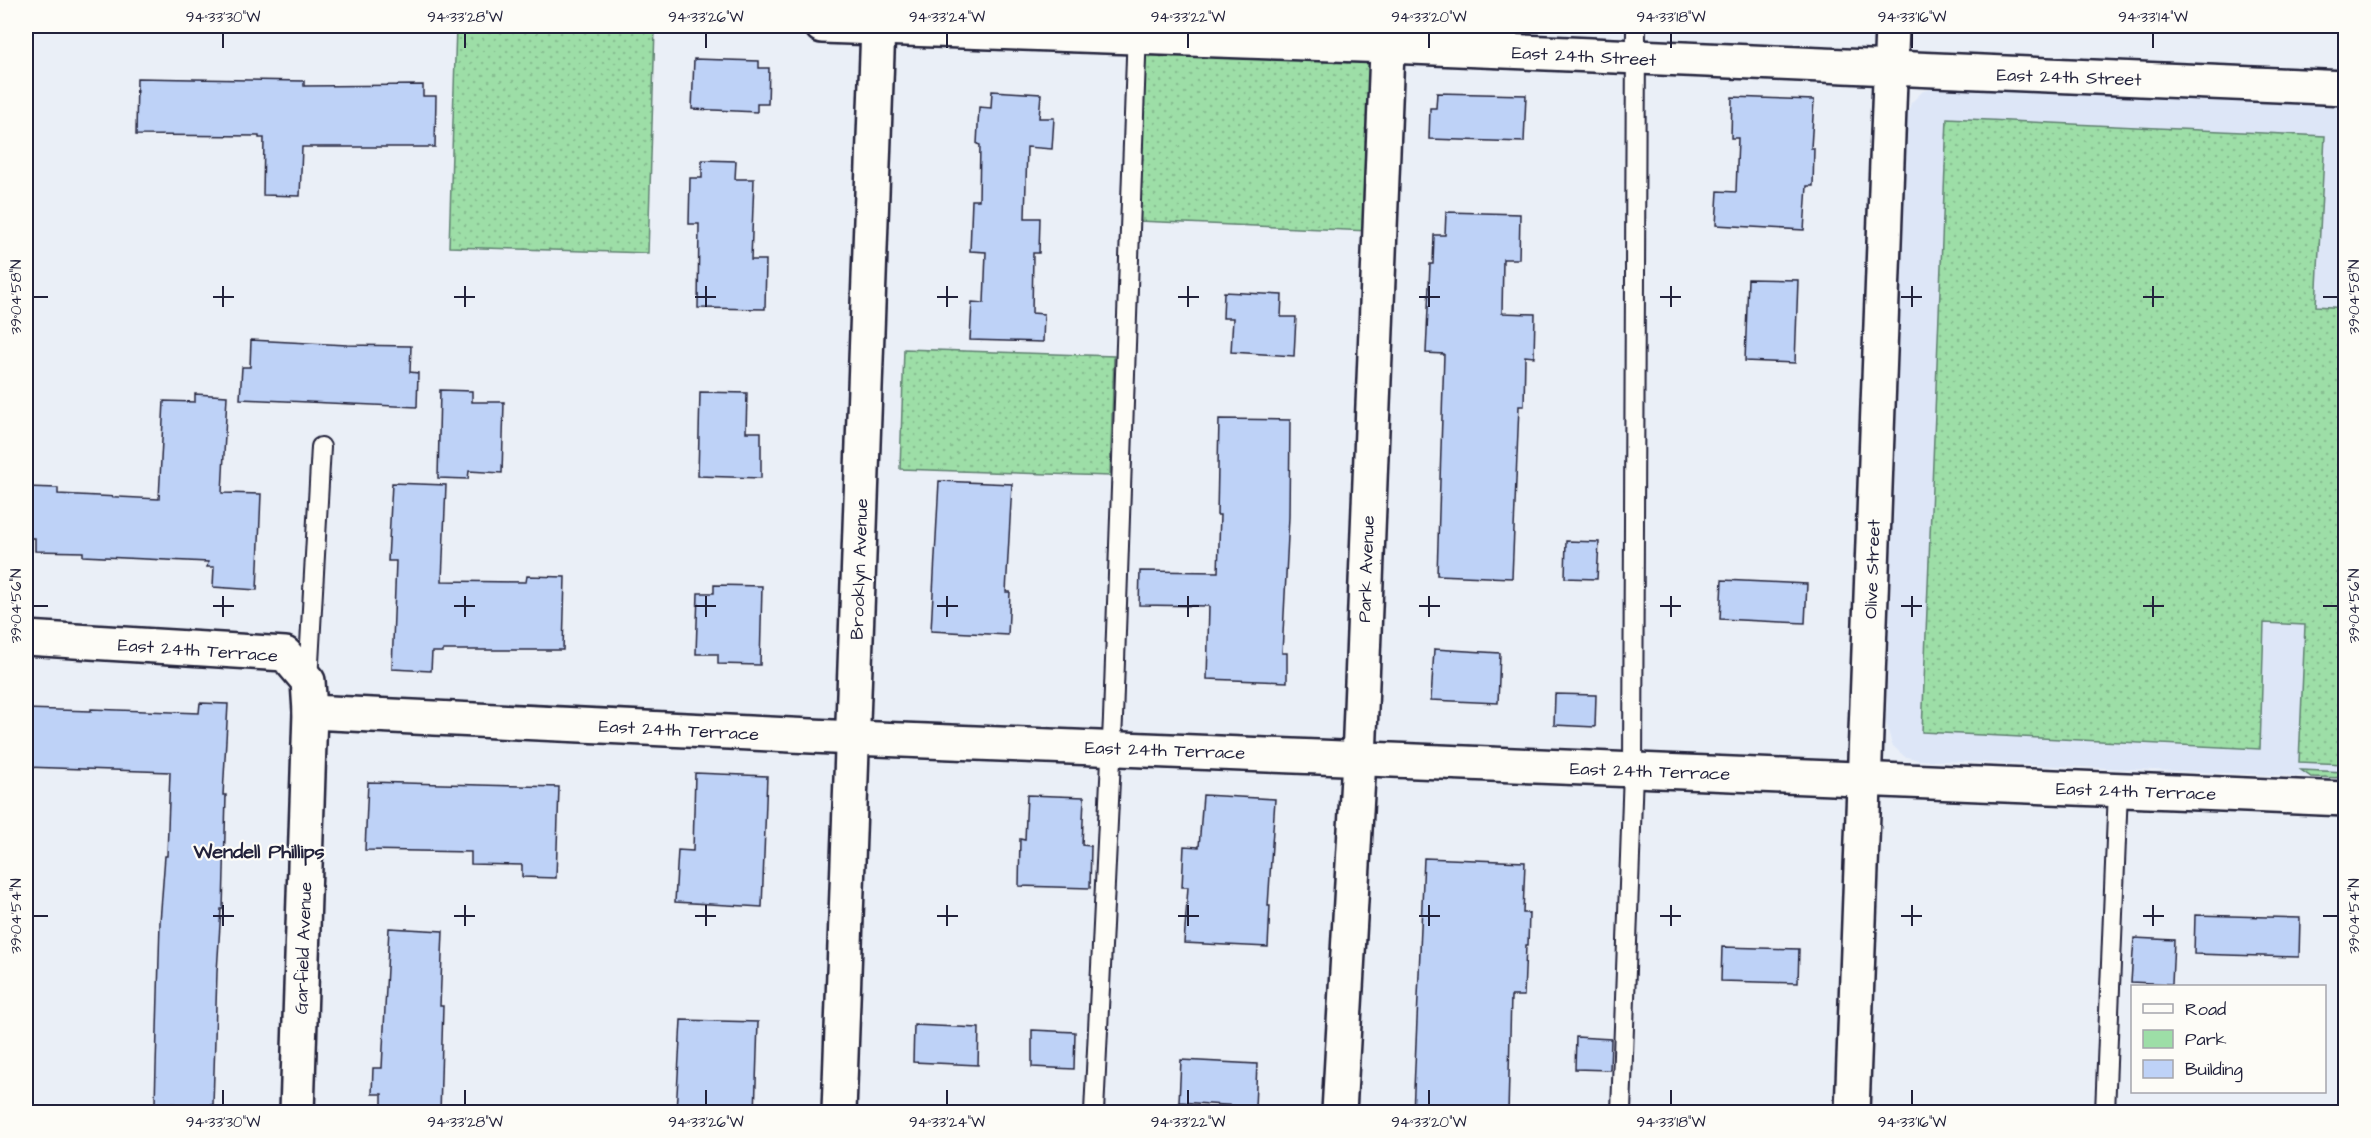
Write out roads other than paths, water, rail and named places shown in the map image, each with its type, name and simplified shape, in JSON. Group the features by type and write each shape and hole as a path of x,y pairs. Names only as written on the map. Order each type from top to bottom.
{"street":[{"name":"East 24th Street","path":"822,26 1388,36 1635,58 2346,88"},
{"name":"Olive Street","path":"1852,1113 1892,26"},
{"name":"Brooklyn Avenue","path":"839,1113 878,27"},
{"name":"Park Avenue","path":"1339,1113 1359,759 1388,36"},
{"name":"East 24th Terrace","path":"26,638 285,654 309,697 853,738 2346,799"},
{"name":"Garfield Avenue","path":"297,1113 309,697"}],"lane":[{"path":"1621,1113 1633,771 1636,26"},
{"path":"1094,1113 1112,748 1137,32"},
{"path":"309,697 321,447"},
{"path":"2104,1113 2118,790"}],"district":[{"name":"Wendell Phillips","path":"259,851"}]}
